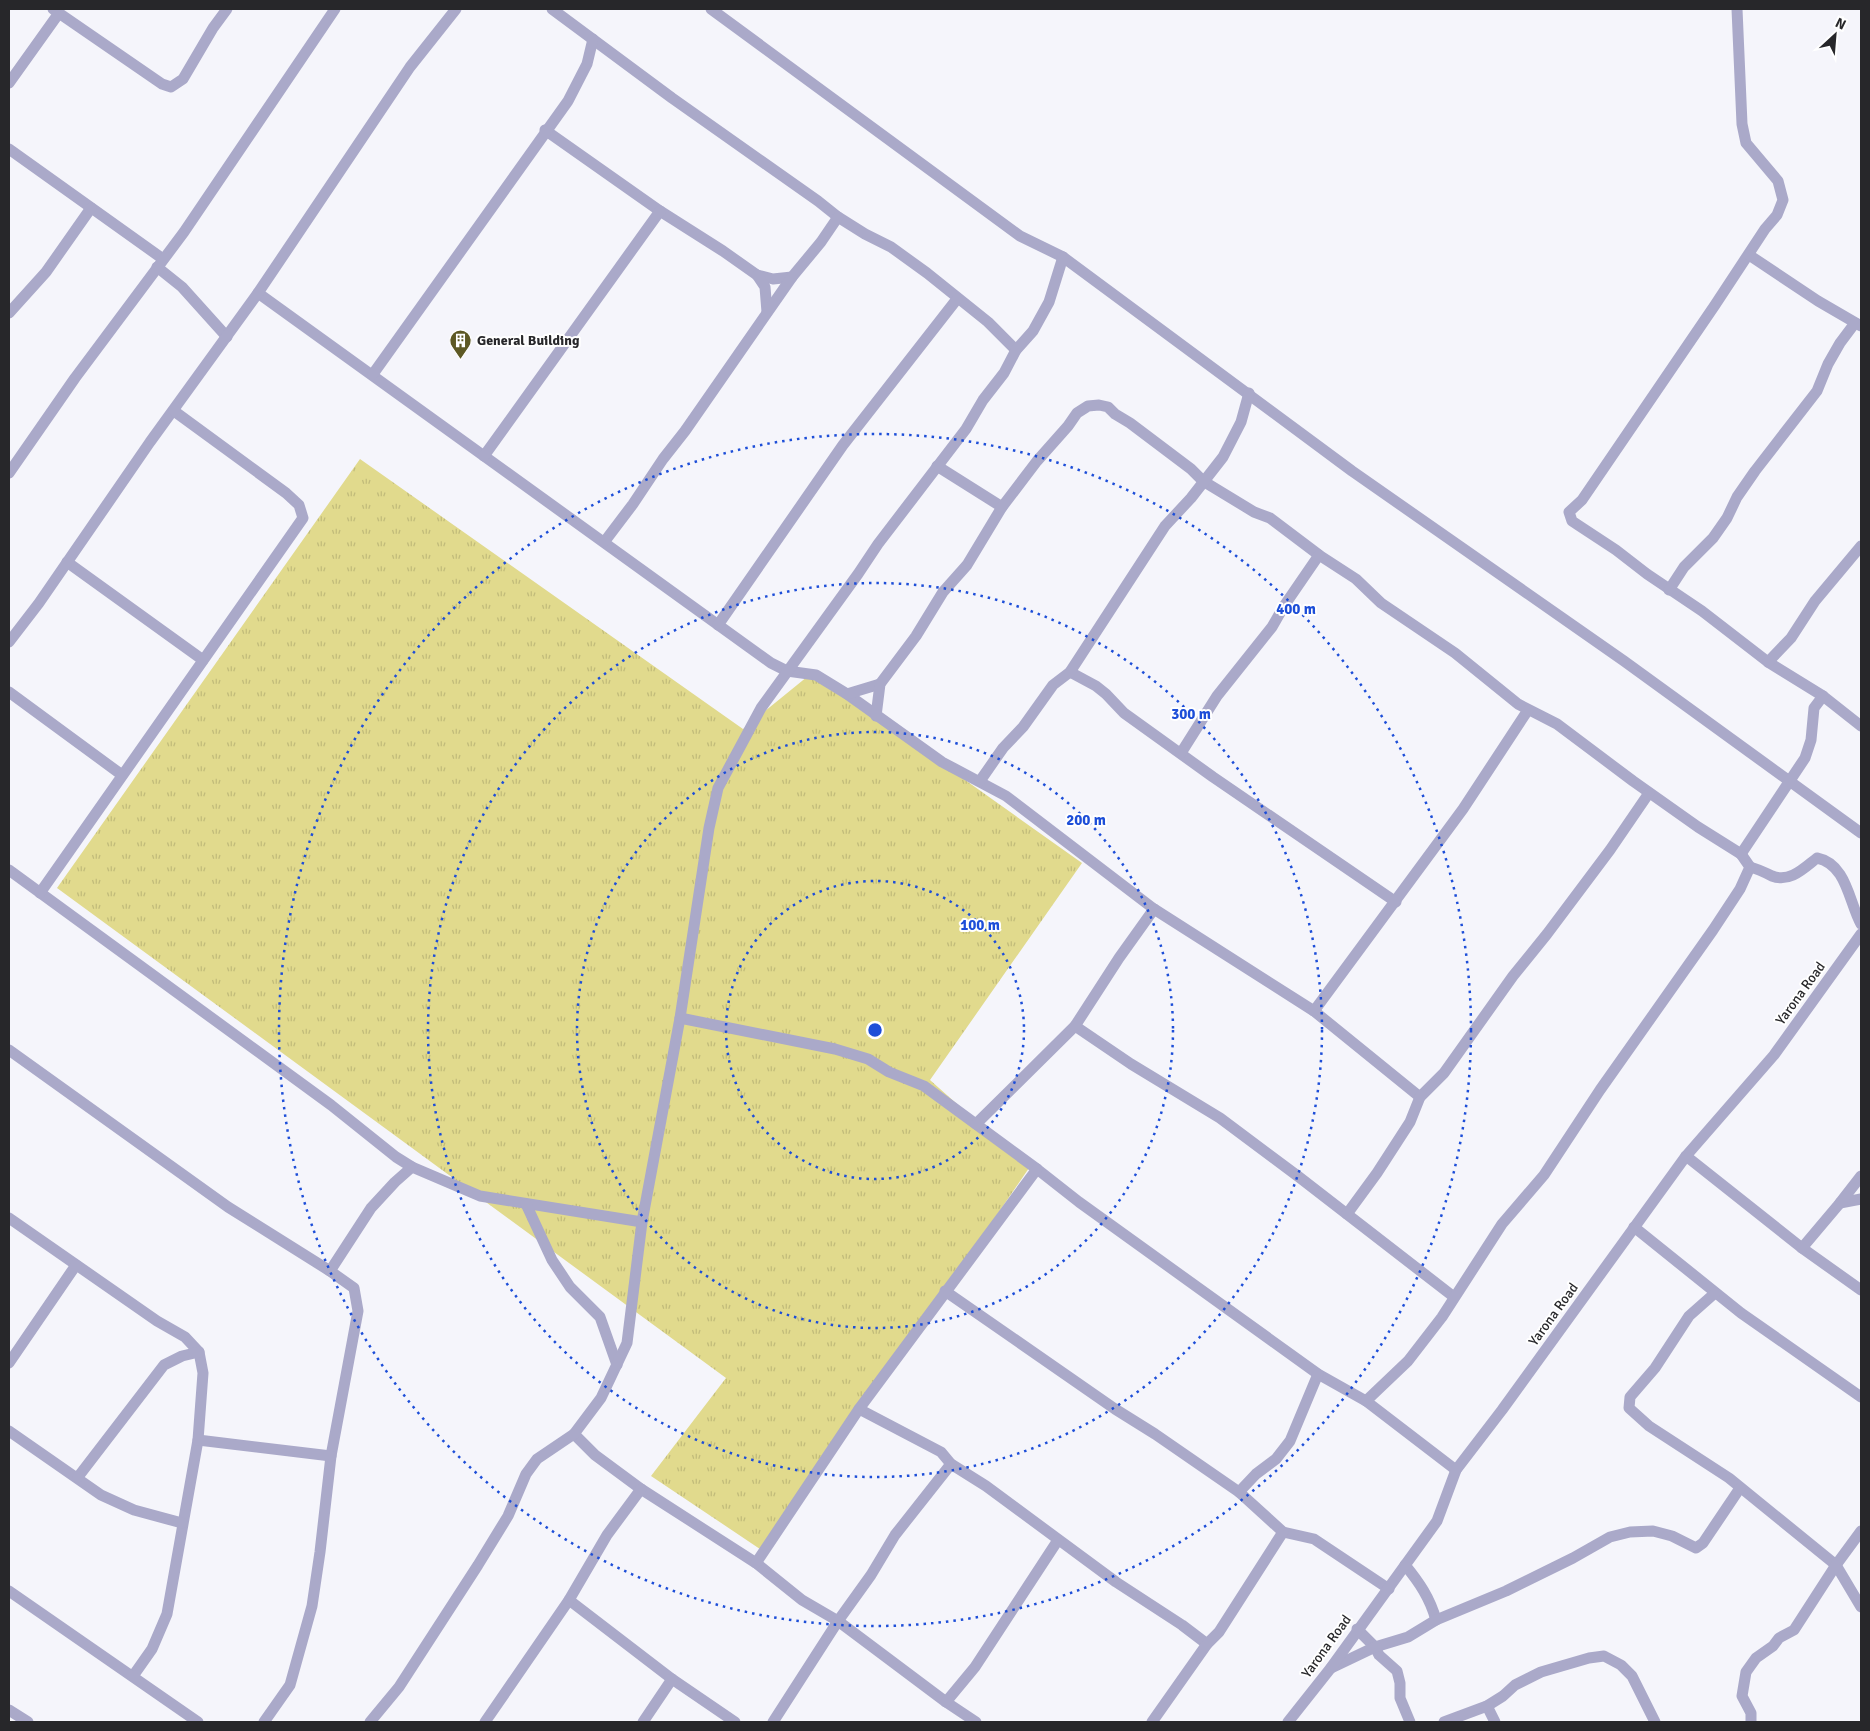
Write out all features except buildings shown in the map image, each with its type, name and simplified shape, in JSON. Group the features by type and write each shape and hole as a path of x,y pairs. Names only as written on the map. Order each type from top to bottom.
{"street":[{"path":"9,83 56,11 162,84 171,87 183,79 213,28 227,9"},
{"path":"9,473 81,370 184,232 335,9"},
{"path":"9,642 40,604 67,562 258,293 410,67 456,9"},
{"path":"552,9 838,217 891,247 927,273 988,322 1016,350"},
{"path":"711,9 1020,236 1063,257 1352,471 1624,661 1859,831"},
{"path":"1737,9 1742,124 1746,143 1778,181 1783,200 1777,215 1582,500 1569,512 1572,521 1578,526 1616,550 1768,662 1823,696 1861,726"},
{"path":"373,374 568,101 586,64 593,39"},
{"path":"546,130 660,211 757,274 773,279 792,277"},
{"path":"9,149 91,208 160,263 227,337"},
{"path":"9,313 46,272 91,208"},
{"path":"484,456 660,211"},
{"path":"605,541 685,431 792,277 821,242 838,217"},
{"path":"1669,590 1684,567 1713,538 1755,471 1817,391 1828,364 1840,343 1858,325 1748,255"},
{"path":"370,1722 398,1687 478,1565 508,1516 526,1474 537,1459 574,1434 601,1398 627,1343 642,1222 680,1018 709,828 718,788 761,708 878,544 966,429 983,400 1004,373 1016,350 1033,331 1049,302 1063,257"},
{"path":"757,274 765,287 767,312"},
{"path":"258,293 605,541 771,663 788,671 816,675 847,694 942,762 1006,796 1154,910 1314,1011 1420,1097"},
{"path":"718,625 843,445 957,299"},
{"path":"980,781 1003,748 1023,727 1053,685 1070,672 1165,526 1215,469 1234,438 1249,393"},
{"path":"876,716 880,684 916,636 943,592 967,565 1002,507 1077,413 1088,406 1099,405 1108,407 1114,414 1130,423 1191,469 1203,481 1254,512 1270,518 1319,555 1356,579 1382,603 1455,653 1528,710 1546,717 1649,793 1714,838 1741,854 1750,867 1774,877 1785,878 1796,875 1817,858 1835,867 1847,888 1861,924"},
{"path":"40,893 303,518 299,506 286,493 174,411"},
{"path":"937,466 1002,507"},
{"path":"1768,662 1791,638 1815,601 1861,546"},
{"path":"1181,753 1217,696 1244,660 1272,628 1284,606 1319,555"},
{"path":"67,562 203,660"},
{"path":"1070,672 1096,686 1124,713 1268,817 1396,902"},
{"path":"847,694 880,684"},
{"path":"9,692 122,775"},
{"path":"1741,854 1805,758 1811,740 1814,708 1823,696"},
{"path":"1314,1011 1464,809 1528,710"},
{"path":"1347,1214 1377,1173 1410,1122 1420,1097 1444,1074 1513,976 1610,850 1649,793"},
{"path":"1366,1401 1408,1361 1442,1317 1502,1224 1544,1175 1600,1090 1713,930 1740,889 1750,867"},
{"path":"9,870 331,1105 396,1157 412,1167 480,1196 642,1222"},
{"path":"976,1124 1075,1026 1119,958 1154,910"},
{"name":"Yarona Road","path":"1288,1722 1330,1669 1437,1521 1456,1470 1502,1410 1686,1156 1774,1055 1861,934"},
{"path":"680,1018 835,1049 868,1059 889,1072 924,1086 1079,1202 1318,1374 1366,1401 1456,1470"},
{"path":"1075,1026 1131,1064 1220,1118 1454,1297"},
{"path":"9,1050 228,1207 354,1288 358,1311 331,1456 312,1606 290,1685 264,1722"},
{"path":"1686,1156 1802,1248 1861,1290"},
{"path":"395,1182 396,1157"},
{"path":"330,1271 371,1208 412,1167"},
{"path":"756,1563 859,1409 1037,1169"},
{"path":"1802,1248 1861,1176"},
{"path":"1840,1203 1861,1199"},
{"path":"526,1204 552,1260 570,1287 600,1317 617,1365"},
{"path":"9,1218 157,1321 185,1337 199,1352 203,1374 198,1440 167,1614 152,1649 133,1676"},
{"path":"1634,1227 1741,1313 1861,1397"},
{"path":"9,1363 76,1265"},
{"path":"945,1291 1238,1492 1283,1532 1314,1539 1388,1588"},
{"path":"1715,1293 1689,1316 1655,1368 1630,1397 1629,1408 1649,1426 1729,1478 1836,1565 1861,1607"},
{"path":"78,1478 164,1365 182,1356 199,1352"},
{"path":"1238,1492 1276,1458 1290,1441 1318,1374"},
{"path":"859,1409 940,1452 950,1464 986,1486 1058,1540 1207,1644"},
{"path":"9,1431 101,1495 134,1510 182,1523"},
{"path":"574,1434 595,1454 641,1489 756,1563 802,1600 838,1620 946,1702 976,1722"},
{"path":"198,1440 331,1456"},
{"path":"773,1722 838,1620 871,1575 894,1535 950,1464"},
{"path":"1330,1669 1375,1647 1408,1637 1436,1620 1506,1591 1573,1558 1610,1537 1630,1532 1654,1531 1672,1536 1696,1548 1703,1543 1740,1488"},
{"path":"485,1722 569,1600 607,1534 641,1489"},
{"path":"1752,1722 1751,1713 1742,1696 1746,1672 1756,1658 1773,1646 1779,1638 1794,1630 1836,1565 1861,1531"},
{"path":"1152,1722 1207,1644 1219,1632 1283,1532"},
{"path":"946,1702 974,1667 1058,1540"},
{"path":"1405,1565 1422,1585 1432,1604 1436,1620"},
{"path":"9,1591 198,1722"},
{"path":"569,1600 672,1679 735,1722"},
{"path":"1358,1629 1375,1647 1378,1655 1397,1671 1400,1683 1400,1698 1410,1722"},
{"path":"1444,1722 1487,1706 1503,1696 1515,1685 1541,1672 1589,1658 1604,1656 1621,1665 1632,1676 1655,1722"},
{"path":"643,1722 672,1679"},
{"path":"1487,1706 1494,1722"},
{"path":"9,1710 28,1722"}],"green space":[{"path":"360,459 743,729 813,672 1082,863 930,1080 1029,1168 766,1553 651,1476 726,1378 57,888"}],"place":[{"name":"General Building","path":"461,359"}]}
